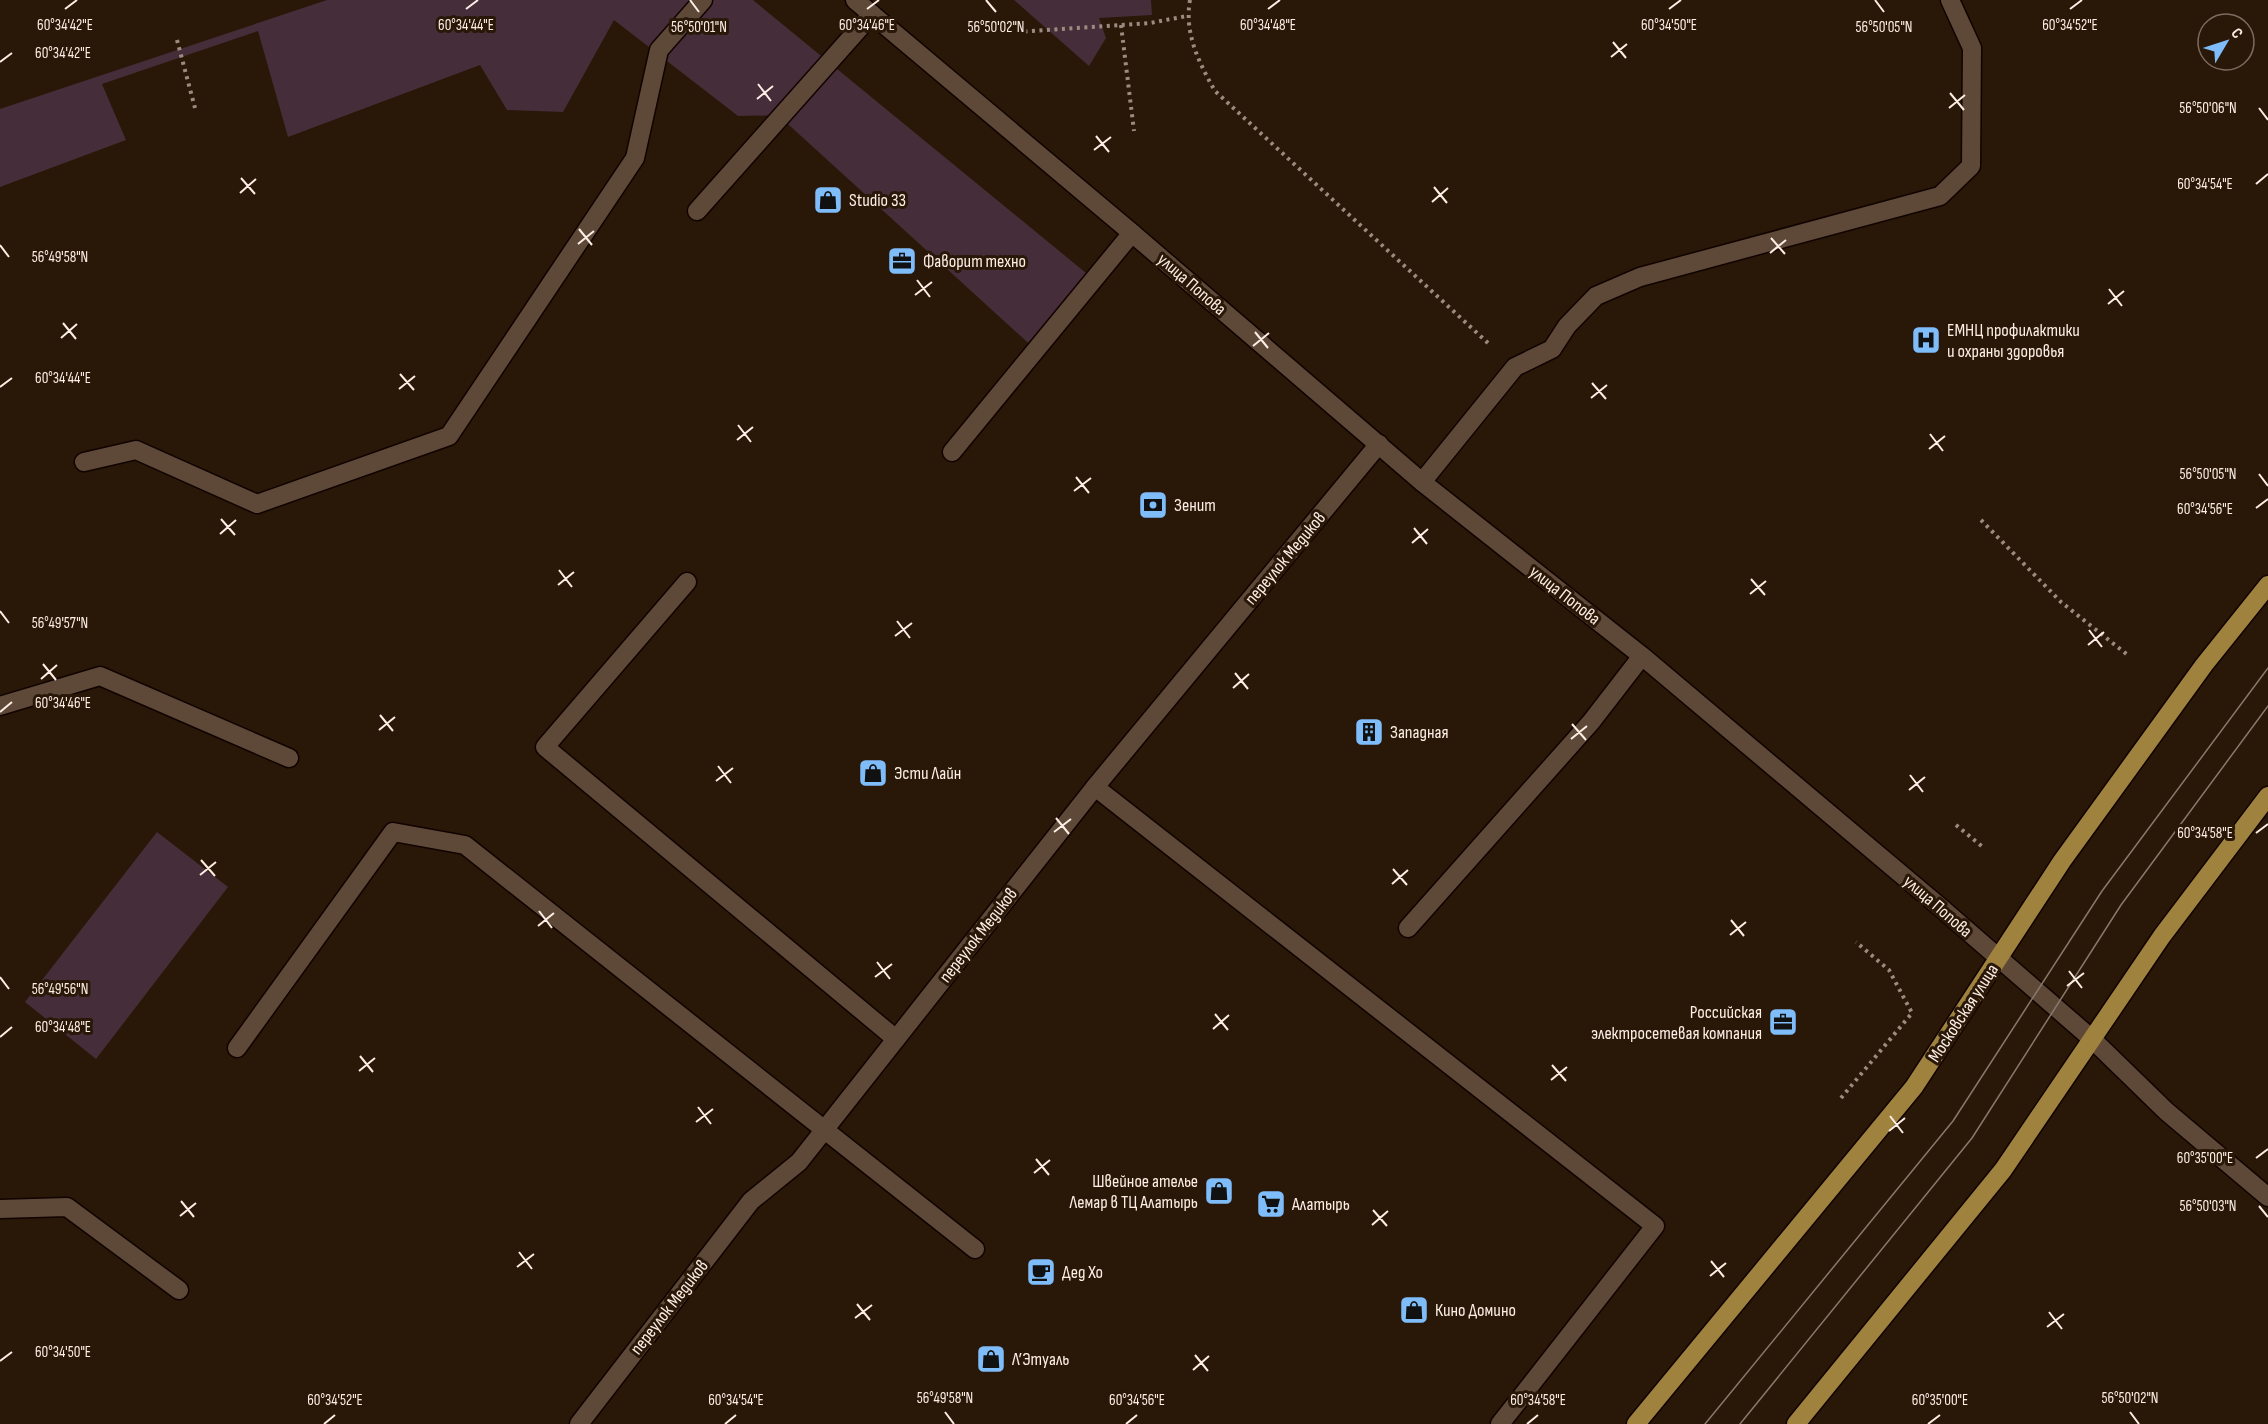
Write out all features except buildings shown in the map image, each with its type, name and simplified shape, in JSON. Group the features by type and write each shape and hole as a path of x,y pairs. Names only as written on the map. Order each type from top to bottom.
{"main road":[{"name":"Московская улица","path":"1636,1424 1914,1087 2062,861 2204,666 2268,585"},
{"path":"1796,1424 2003,1170 2162,936 2268,796"}],"street":[{"path":"84,462 136,450 257,504 449,436 635,158 658,50 703,0"},
{"name":"улица Попова","path":"855,0 1132,233 1422,482 1642,656 1999,958 2092,1039 2166,1111 2268,1197"},
{"path":"1422,482 1515,367 1552,349 1567,326 1596,296 1640,277 1940,196 1971,166 1972,48 1950,0"},
{"path":"697,211 872,14"},
{"path":"952,452 1132,233"},
{"name":"переулок Медиков","path":"579,1424 750,1201 799,1162 1095,787 1379,444"},
{"path":"687,582 545,747 896,1039"},
{"path":"1408,928 1591,722 1642,656"},
{"path":"0,706 100,676 289,758"},
{"path":"1095,787 1655,1226 1500,1424"},
{"path":"237,1048 393,832 465,845 975,1249"},
{"path":"0,1209 67,1208 179,1290"}],"path":[{"path":"1190,0 1187,16 1197,58 1215,91 1515,367"},
{"path":"1017,33 1150,23 1187,16"},
{"path":"1121,25 1134,131"},
{"path":"177,40 195,108"},
{"path":"1981,520 2061,602 2129,656"},
{"path":"1956,825 1984,848"},
{"path":"1841,1098 1912,1013 1889,970 1856,942"}],"shaded area":[{"path":"327,0 753,0 1097,282 1037,351 778,115 738,116 614,20 563,112 507,110 480,65 288,137 258,31 102,84 126,140 0,187 0,109"},
{"path":"1014,0 1151,0 1152,15 1099,18 1106,38 1089,66"},
{"path":"157,832 228,887 96,1059 25,1002"}],"tram line":[{"path":"1705,1424 1953,1121 2102,891 2268,668"},
{"path":"1740,1424 1972,1138 2121,905 2268,706"}],"place":[{"name":"Studio 33","path":"828,200"},
{"name":"Фаворит техно","path":"902,261"},
{"name":"ЕМНЦ профилактики и охраны здоровья","path":"1926,340"},
{"name":"Зенит","path":"1153,505"},
{"name":"Западная","path":"1369,732"},
{"name":"Эсти Лайн","path":"873,773"},
{"name":"Российская электросетевая компания","path":"1783,1022"},
{"name":"Швейное ателье Лемар в ТЦ Алатырь","path":"1219,1191"},
{"name":"Алатырь","path":"1271,1204"},
{"name":"Дед Хо","path":"1041,1272"},
{"name":"Кино Домино","path":"1414,1310"},
{"name":"Л’Этуаль","path":"991,1359"}]}
